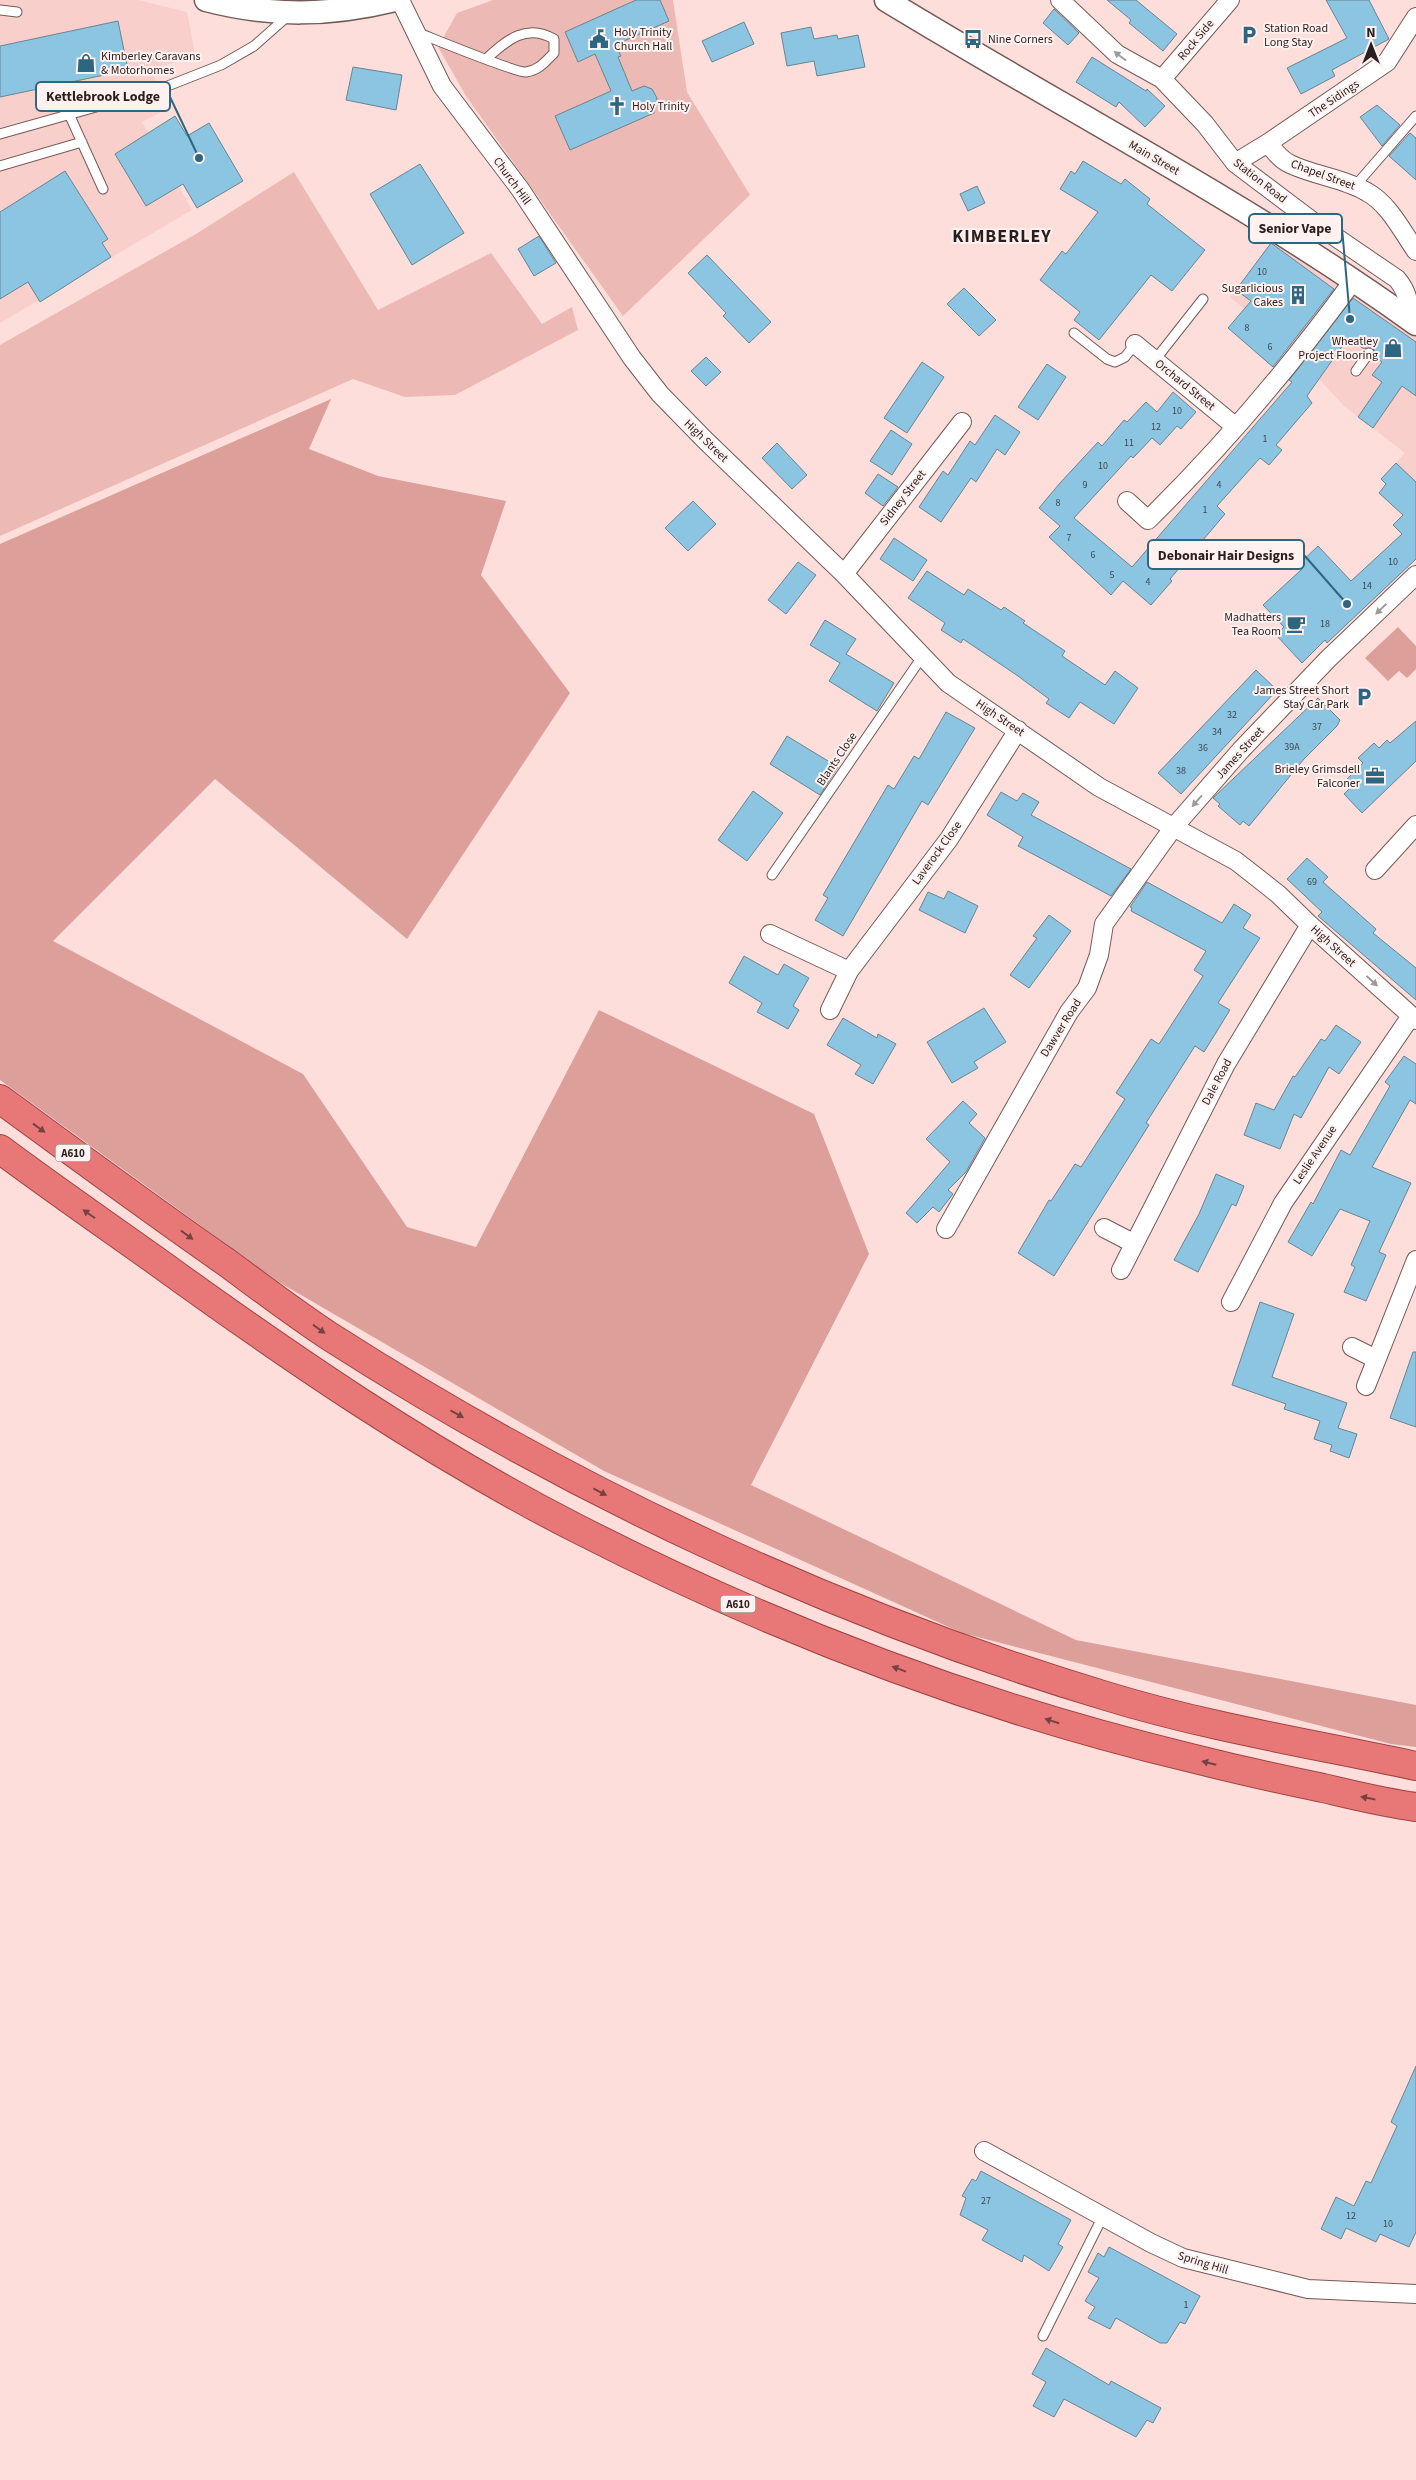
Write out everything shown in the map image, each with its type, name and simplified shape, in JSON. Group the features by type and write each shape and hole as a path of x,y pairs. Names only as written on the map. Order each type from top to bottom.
{"highway":[{"name":"A610","path":"0,1099 327,1335 454,1412 664,1526 925,1636 1022,1670 1120,1700 1289,1741 1416,1766"},
{"name":"A610","path":"0,1149 286,1355 362,1403 505,1489 568,1524 721,1596 814,1638 996,1703 1097,1735 1238,1770 1416,1807"}],"street":[{"path":"206,0 231,7 291,14 361,8 396,0"},
{"name":"Church Hill","path":"400,0 442,86 520,189 632,358"},
{"name":"Main Street","path":"886,0 1155,159 1226,198 1353,281 1404,318"},
{"name":"Station Road","path":"1060,0 1117,54 1162,80 1205,124 1235,163 1312,221 1398,279 1405,288 1408,298 1404,318"},
{"name":"Rock Side","path":"1162,80 1230,0"},
{"name":"The Sidings","path":"1235,163 1268,143 1387,62 1416,17"},
{"name":"Chapel Street","path":"1268,143 1280,157 1290,164 1368,192 1383,204 1416,251"},
{"path":"1127,501 1148,520 1190,479 1293,362 1353,281"},
{"name":"Orchard Street","path":"1135,344 1236,427"},
{"name":"High Street","path":"632,358 660,394 844,574 948,683 1099,787 1236,861 1278,894 1413,1018"},
{"name":"Sidney Street","path":"844,574 962,422"},
{"name":"James Street","path":"1173,828 1241,750 1322,666 1416,575"},
{"name":"Laverock Close","path":"830,1010 849,971 949,839 1018,730"},
{"path":"1375,870 1416,825"},
{"name":"Dawver Road","path":"946,1229 1069,1012 1087,988 1099,955 1104,924 1173,828"},
{"name":"Dale Road","path":"1120,1270 1226,1064 1310,925"},
{"path":"770,934 849,971"},
{"name":"Leslie Avenue","path":"1231,1302 1283,1203 1413,1018"},
{"path":"1104,1228 1133,1243"},
{"path":"1366,1386 1416,1260"},
{"path":"1352,1347 1376,1359"},
{"name":"Spring Hill","path":"984,2151 1183,2258 1264,2280 1308,2289 1416,2294"}],"lane":[{"path":"0,10 17,12"},
{"path":"0,134 160,89 221,65 254,46 291,14"},
{"path":"416,32 524,73 540,68 554,53 554,39 542,32 526,33 508,39 486,58"},
{"path":"69,114 104,188"},
{"path":"1355,186 1416,116"},
{"path":"0,166 82,142"},
{"path":"1155,360 1203,299"},
{"path":"1074,333 1107,359 1115,362 1125,357 1135,344"},
{"path":"1356,371 1369,353"},
{"name":"Blants Close","path":"772,875 922,657"},
{"path":"1043,2336 1103,2216"}],"shaded area":[{"path":"0,0 138,0 187,12 195,54 151,71 169,108 142,122 192,210 0,323"},
{"path":"493,0 673,0 687,92 750,195 623,316 466,96 438,47 457,13"},
{"path":"294,172 378,310 491,253 542,324 572,307 578,330 455,395 405,397 353,379 0,536 0,345 196,234"},
{"path":"1275,238 1416,336 1416,509 1381,479 1405,453 1344,406 1319,379 1310,358 1290,347 1230,297"},
{"path":"331,399 309,449 378,476 506,501 481,575 570,693 407,939 215,779 53,941 303,1074 407,1227 476,1247 599,1010 814,1114 869,1254 751,1485 1076,1640 1416,1705 1416,1747 1391,1744 962,1633 604,1471 277,1281 0,1080 0,544"},
{"path":"1398,627 1416,646 1416,669 1407,678 1399,671 1388,681 1365,658"}],"building":[{"path":"636,0 660,0 669,21 615,45 621,56 618,57 632,91 644,86 652,89 657,98 654,113 570,150 555,116 611,91 595,54 578,62 565,32"},
{"path":"1107,0 1136,0 1177,34 1163,51 1129,23 1131,20"},
{"path":"1326,0 1369,0 1389,39 1332,70 1335,76 1301,94 1287,68 1347,38"},
{"path":"1054,9 1079,33 1068,45 1043,23"},
{"path":"118,21 128,70 0,97 0,46"},
{"path":"744,22 754,44 712,62 702,41"},
{"path":"811,27 814,39 837,35 838,39 858,35 865,67 817,76 814,61 787,66 781,33"},
{"path":"1092,57 1146,91 1147,89 1165,106 1145,127 1119,102 1116,107 1076,82"},
{"path":"353,67 402,75 396,110 346,100"},
{"path":"1377,105 1400,125 1382,146 1360,117"},
{"path":"175,116 187,136 209,123 243,181 197,208 183,184 146,206 115,154"},
{"path":"1410,133 1416,138 1416,180 1389,156"},
{"path":"1083,161 1121,184 1125,179 1150,199 1147,204 1205,250 1172,291 1151,275 1099,340 1074,320 1080,312 1040,280 1062,251 1066,254 1098,212 1060,189 1071,171 1075,174"},
{"path":"420,164 464,233 412,265 370,194"},
{"path":"65,171 108,239 102,243 111,257 40,302 28,282 0,299 0,212"},
{"path":"977,186 985,203 968,211 960,194"},
{"path":"539,236 556,263 534,276 518,249"},
{"path":"1271,243 1334,289 1273,367 1228,328 1251,301 1236,290"},
{"path":"707,255 771,322 749,343 723,316 726,313 688,273"},
{"path":"964,288 996,320 979,336 947,304"},
{"path":"1353,298 1416,342 1416,396 1402,386 1373,428 1358,417 1382,382 1372,375 1382,362 1374,356 1375,351 1372,348 1364,349 1348,338 1307,396 1312,403 1276,445 1282,450 1269,465 1260,458 1217,506 1225,514 1170,579 1172,581 1151,605 1123,581 1111,595 1049,537 1060,526 1039,508 1060,483 1098,442 1102,446 1124,420 1127,422 1146,402 1157,412 1173,392 1196,412 1181,429 1177,426 1160,445 1152,438 1133,458 1131,456 1074,518 1132,567 1292,382 1289,380"},
{"path":"706,357 721,372 706,386 691,371"},
{"path":"922,362 944,377 907,433 884,418"},
{"path":"1047,364 1066,377 1038,420 1018,407"},
{"path":"995,415 1020,432 1005,455 997,449 976,482 971,478 941,522 919,507 943,471 948,475 970,441 975,445"},
{"path":"891,430 912,444 892,475 870,461"},
{"path":"777,443 807,475 792,489 762,458"},
{"path":"1396,463 1416,482 1416,559 1327,643 1325,640 1302,663 1276,635 1284,627 1263,605 1302,569 1298,565 1318,546 1351,581 1402,534 1393,525 1403,515 1379,493 1386,484 1381,479"},
{"path":"878,474 898,487 883,506 865,493"},
{"path":"693,501 716,524 688,551 665,528"},
{"path":"894,538 927,560 913,581 880,559"},
{"path":"798,562 816,575 786,614 768,600"},
{"path":"927,571 964,595 968,589 1001,610 1004,607 1025,621 1023,623 1065,651 1062,656 1105,685 1115,671 1138,688 1114,724 1080,702 1069,718 1046,703 1049,699 1018,676 963,639 961,643 941,630 945,623 908,598"},
{"path":"825,620 856,639 846,654 894,683 877,711 829,681 840,663 810,645"},
{"path":"1256,670 1277,690 1181,794 1158,773"},
{"path":"1318,698 1340,720 1337,726 1304,759 1249,826 1243,821 1240,825 1218,806 1220,804 1213,798"},
{"path":"946,712 975,728 928,805 922,801 843,936 815,920 828,898 823,895 888,785 894,789 914,756 919,759"},
{"name":"Brieley Grimsdell Falconer","path":"1416,721 1416,761 1362,813 1344,794 1353,785 1347,779 1363,763 1358,758 1374,743 1379,748 1387,740 1390,743"},
{"path":"787,736 838,767 820,795 770,764"},
{"path":"753,791 783,813 747,861 718,840"},
{"path":"1001,792 1017,801 1023,793 1039,802 1031,815 1131,869 1111,896 1018,846 1023,837 987,815"},
{"path":"1307,858 1328,877 1323,882 1376,929 1373,933 1416,968 1416,1000 1318,916 1322,912 1287,879"},
{"path":"1147,882 1222,923 1234,904 1251,915 1243,928 1260,938 1218,1003 1230,1010 1204,1052 1195,1046 1146,1123 1149,1125 1054,1276 1018,1253 1049,1200 1051,1201 1075,1164 1081,1167 1125,1099 1116,1093 1151,1039 1159,1044 1203,976 1194,970 1206,951 1131,911 1132,908 1130,907"},
{"path":"948,891 978,906 965,933 919,910 928,892 944,899"},
{"path":"1049,915 1071,931 1029,988 1010,975 1037,938 1033,936"},
{"path":"744,956 778,975 784,964 809,978 793,1006 799,1010 788,1029 757,1012 762,1003 729,983"},
{"path":"984,1008 1006,1042 974,1062 978,1068 952,1083 927,1042"},
{"path":"843,1018 877,1038 878,1034 896,1044 873,1084 855,1074 861,1065 827,1045"},
{"path":"1336,1025 1361,1042 1339,1074 1329,1067 1301,1118 1294,1114 1280,1149 1244,1135 1256,1103 1274,1110 1293,1076 1295,1077 1321,1039 1325,1041"},
{"path":"1404,1056 1416,1064 1416,1104 1410,1100 1372,1167 1411,1183 1379,1252 1386,1255 1366,1301 1344,1292 1355,1267 1351,1265 1370,1221 1340,1209 1312,1256 1288,1242 1311,1202 1313,1204 1341,1150 1350,1155 1390,1086 1385,1082"},
{"path":"963,1101 977,1114 969,1123 985,1138 966,1172 948,1190 953,1194 939,1212 933,1207 917,1223 906,1213 950,1162 926,1139"},
{"path":"1216,1174 1244,1186 1236,1206 1232,1204 1198,1272 1174,1260 1199,1214"},
{"path":"1260,1302 1294,1314 1272,1377 1347,1403 1338,1428 1357,1434 1349,1458 1330,1451 1332,1445 1314,1439 1320,1421 1284,1409 1286,1404 1232,1385"},
{"path":"1413,1352 1416,1352 1416,1427 1390,1418"},
{"path":"1416,2066 1416,2232 1409,2247 1380,2234 1376,2242 1346,2228 1341,2239 1321,2229 1336,2197 1354,2206 1366,2181 1371,2183 1397,2126 1391,2122"},
{"path":"981,2171 1071,2220 1058,2244 1063,2247 1049,2271 1024,2255 1022,2262 982,2240 988,2230 960,2215 966,2198 962,2196 972,2179 976,2181"},
{"path":"1109,2247 1200,2296 1185,2324 1180,2322 1167,2343 1160,2343 1116,2318 1110,2329 1088,2318 1095,2307 1085,2301 1099,2278 1088,2272 1098,2253 1104,2257"},
{"path":"1046,2348 1109,2385 1111,2381 1161,2408 1153,2423 1147,2420 1136,2437 1064,2399 1054,2417 1033,2406 1046,2382 1032,2374"}],"place":[{"name":"Station Road Long Stay","path":"1249,35"},
{"name":"Holy Trinity Church Hall","path":"599,39"},
{"name":"Nine Corners","path":"973,39"},
{"name":"Kimberley Caravans & Motorhomes","path":"86,63"},
{"name":"Holy Trinity","path":"617,106"},
{"name":"Kettlebrook Lodge","path":"199,158"},
{"name":"Sugarlicious Cakes","path":"1298,295"},
{"name":"Senior Vape","path":"1350,319"},
{"name":"Wheatley Project Flooring","path":"1393,348"},
{"name":"Debonair Hair Designs","path":"1347,604"},
{"name":"Madhatters Tea Room","path":"1296,624"},
{"name":"James Street Short Stay Car Park","path":"1364,697"},
{"name":"Brieley Grimsdell Falconer","path":"1375,776"}],"district":[{"name":"KIMBERLEY","path":"1002,236"}]}
